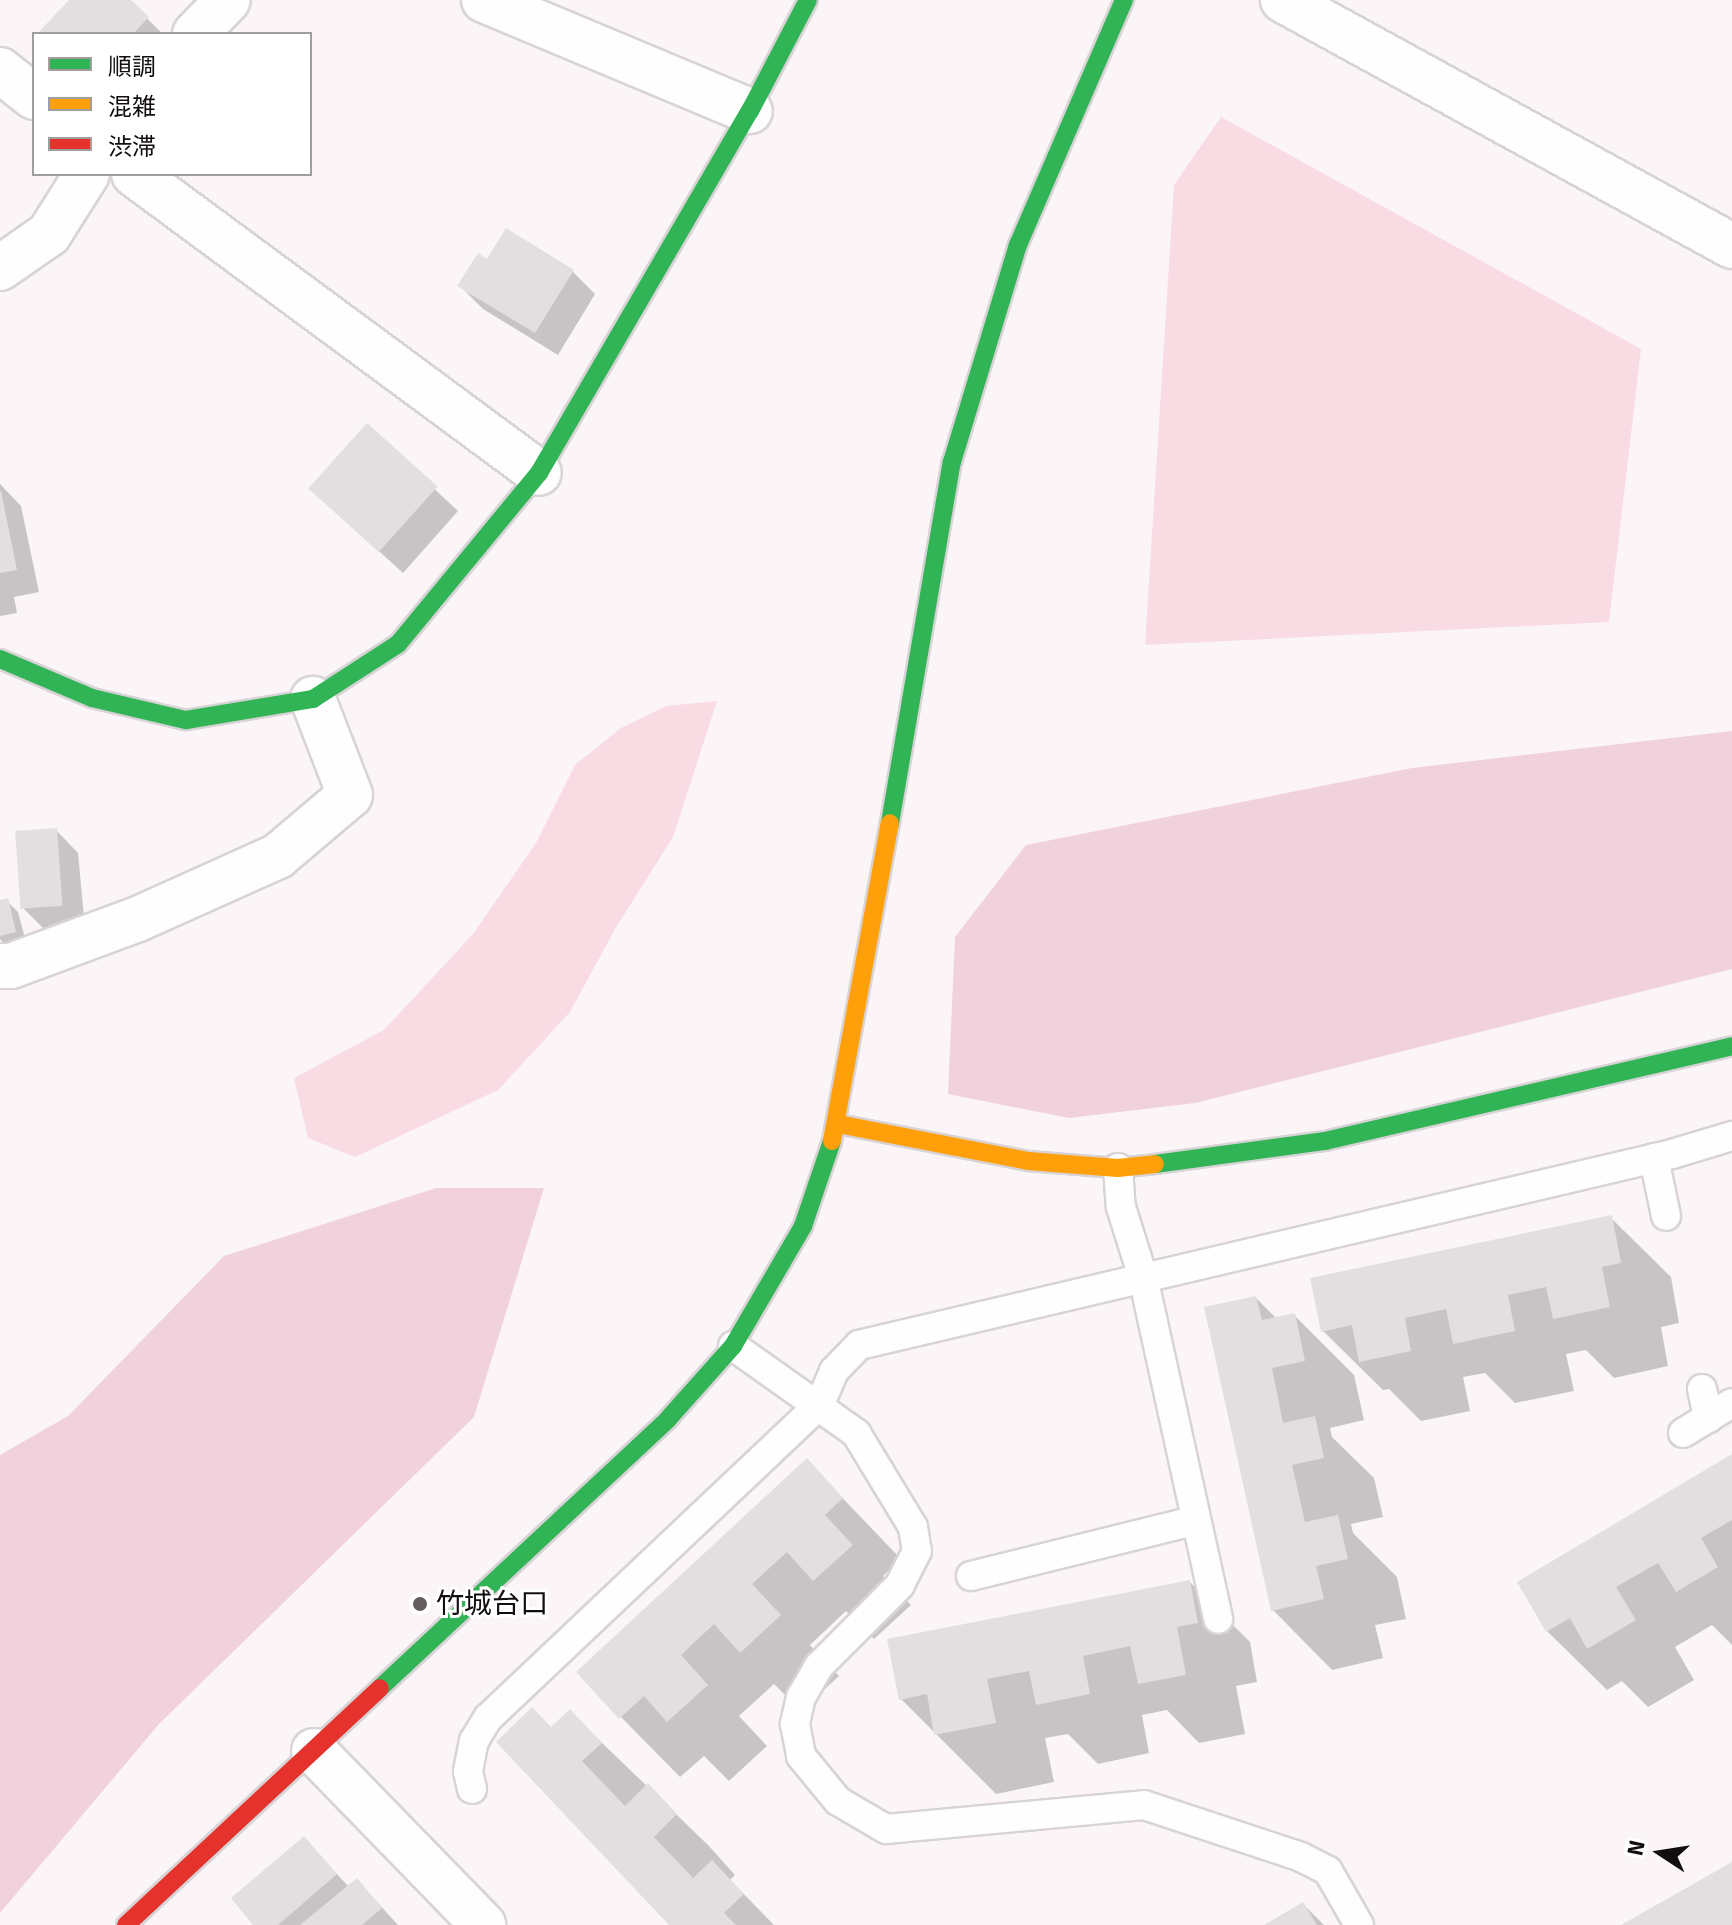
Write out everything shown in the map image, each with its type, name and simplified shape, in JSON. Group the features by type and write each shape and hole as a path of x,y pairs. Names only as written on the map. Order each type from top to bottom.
{"street":[{"path":"197,32 228,0"},
{"path":"484,0 750,111"},
{"path":"0,659 92,698 186,720 313,699 398,644 539,473 750,111 808,0"},
{"path":"126,1925 668,1419 733,1346 803,1226 838,1124 952,462 1018,245 1124,0"},
{"path":"1283,0 1348,15 1728,233"},
{"path":"0,70 32,95"},
{"path":"0,268 49,234 86,176"},
{"path":"137,176 539,473"},
{"path":"0,966 11,966 138,919 278,856 350,795 313,699"},
{"path":"838,1124 1028,1161 1118,1168 1325,1141 1732,1046"},
{"path":"314,1751 458,1917"}],"lane":[{"path":"472,1789 468,1771 474,1741 488,1718 820,1404 834,1371 859,1345 1654,1158 1732,1136"},
{"path":"1654,1158 1666,1216"},
{"path":"1118,1168 1121,1207 1143,1277 1194,1521 1218,1619"},
{"path":"733,1346 820,1404 856,1433 913,1527 917,1551 900,1585 819,1666 801,1697 795,1724 801,1756 838,1801 886,1829 1144,1805 1301,1857 1328,1871 1359,1925"},
{"path":"1702,1389 1708,1418"},
{"path":"1683,1433 1732,1403"},
{"path":"971,1576 1194,1521"}],"shaded area":[{"path":"1221,117 1641,349 1609,622 1145,645 1174,185"},
{"path":"717,701 673,837 615,929 570,1012 498,1090 355,1157 308,1138 294,1078 384,1030 473,934 536,843 575,765 621,728 666,706"},
{"path":"1732,731 1732,969 1195,1103 1069,1118 948,1094 955,937 1026,845 1412,768"},
{"path":"436,1188 544,1188 474,1417 159,1724 0,1913 0,1455 68,1416 224,1256"}],"building":[{"path":"69,0 131,0 149,17 135,32 39,32"},
{"path":"506,228 574,270 535,333 457,286 478,253 487,259"},
{"path":"367,423 438,487 379,552 308,488"},
{"path":"0,492 17,570 0,573"},
{"path":"57,828 62,906 21,909 15,831"},
{"path":"8,898 16,932 0,936 0,900"},
{"path":"1612,1215 1621,1263 1602,1267 1610,1307 1553,1319 1546,1287 1508,1295 1515,1331 1453,1344 1446,1309 1405,1318 1411,1351 1359,1362 1352,1325 1321,1332 1310,1278"},
{"path":"1256,1296 1262,1320 1295,1313 1305,1361 1272,1368 1283,1423 1315,1416 1324,1458 1292,1465 1305,1522 1338,1515 1348,1559 1316,1566 1324,1599 1271,1611 1204,1307"},
{"path":"1732,1454 1732,1520 1701,1538 1718,1567 1676,1592 1658,1563 1616,1587 1636,1620 1587,1649 1570,1618 1546,1632 1517,1582"},
{"path":"807,1458 843,1498 825,1515 853,1545 813,1581 787,1552 752,1584 781,1615 740,1653 714,1624 681,1655 708,1685 667,1722 644,1696 619,1719 576,1672"},
{"path":"1190,1580 1198,1623 1177,1627 1186,1675 1138,1684 1130,1646 1083,1656 1090,1694 1036,1705 1029,1671 987,1679 996,1723 934,1735 927,1694 899,1700 887,1639"},
{"path":"532,1707 551,1727 570,1709 602,1743 582,1761 625,1806 648,1783 677,1814 654,1837 693,1878 712,1860 744,1894 724,1913 736,1925 669,1925 496,1742"},
{"path":"304,1836 337,1874 278,1925 253,1925 231,1898"},
{"path":"1732,1862 1732,1925 1621,1925"},
{"path":"357,1878 382,1908 362,1925 300,1925"},
{"path":"1303,1902 1317,1925 1264,1925"}],"traffic: fast":[{"path":"0,659 92,698 186,720 313,699 398,644 539,473 750,111 808,0"},
{"path":"890,823 952,462 1018,245 1124,0"},
{"path":"1155,1164 1325,1141 1732,1046"},
{"path":"380,1688 668,1419 733,1346 803,1226 832,1141"}],"traffic: slow":[{"path":"832,1141 890,823"},
{"path":"838,1124 1028,1161 1118,1168 1155,1164"}],"traffic: jam":[{"path":"126,1925 380,1688"}],"place":[{"name":"竹城台口","path":"420,1604"}]}
